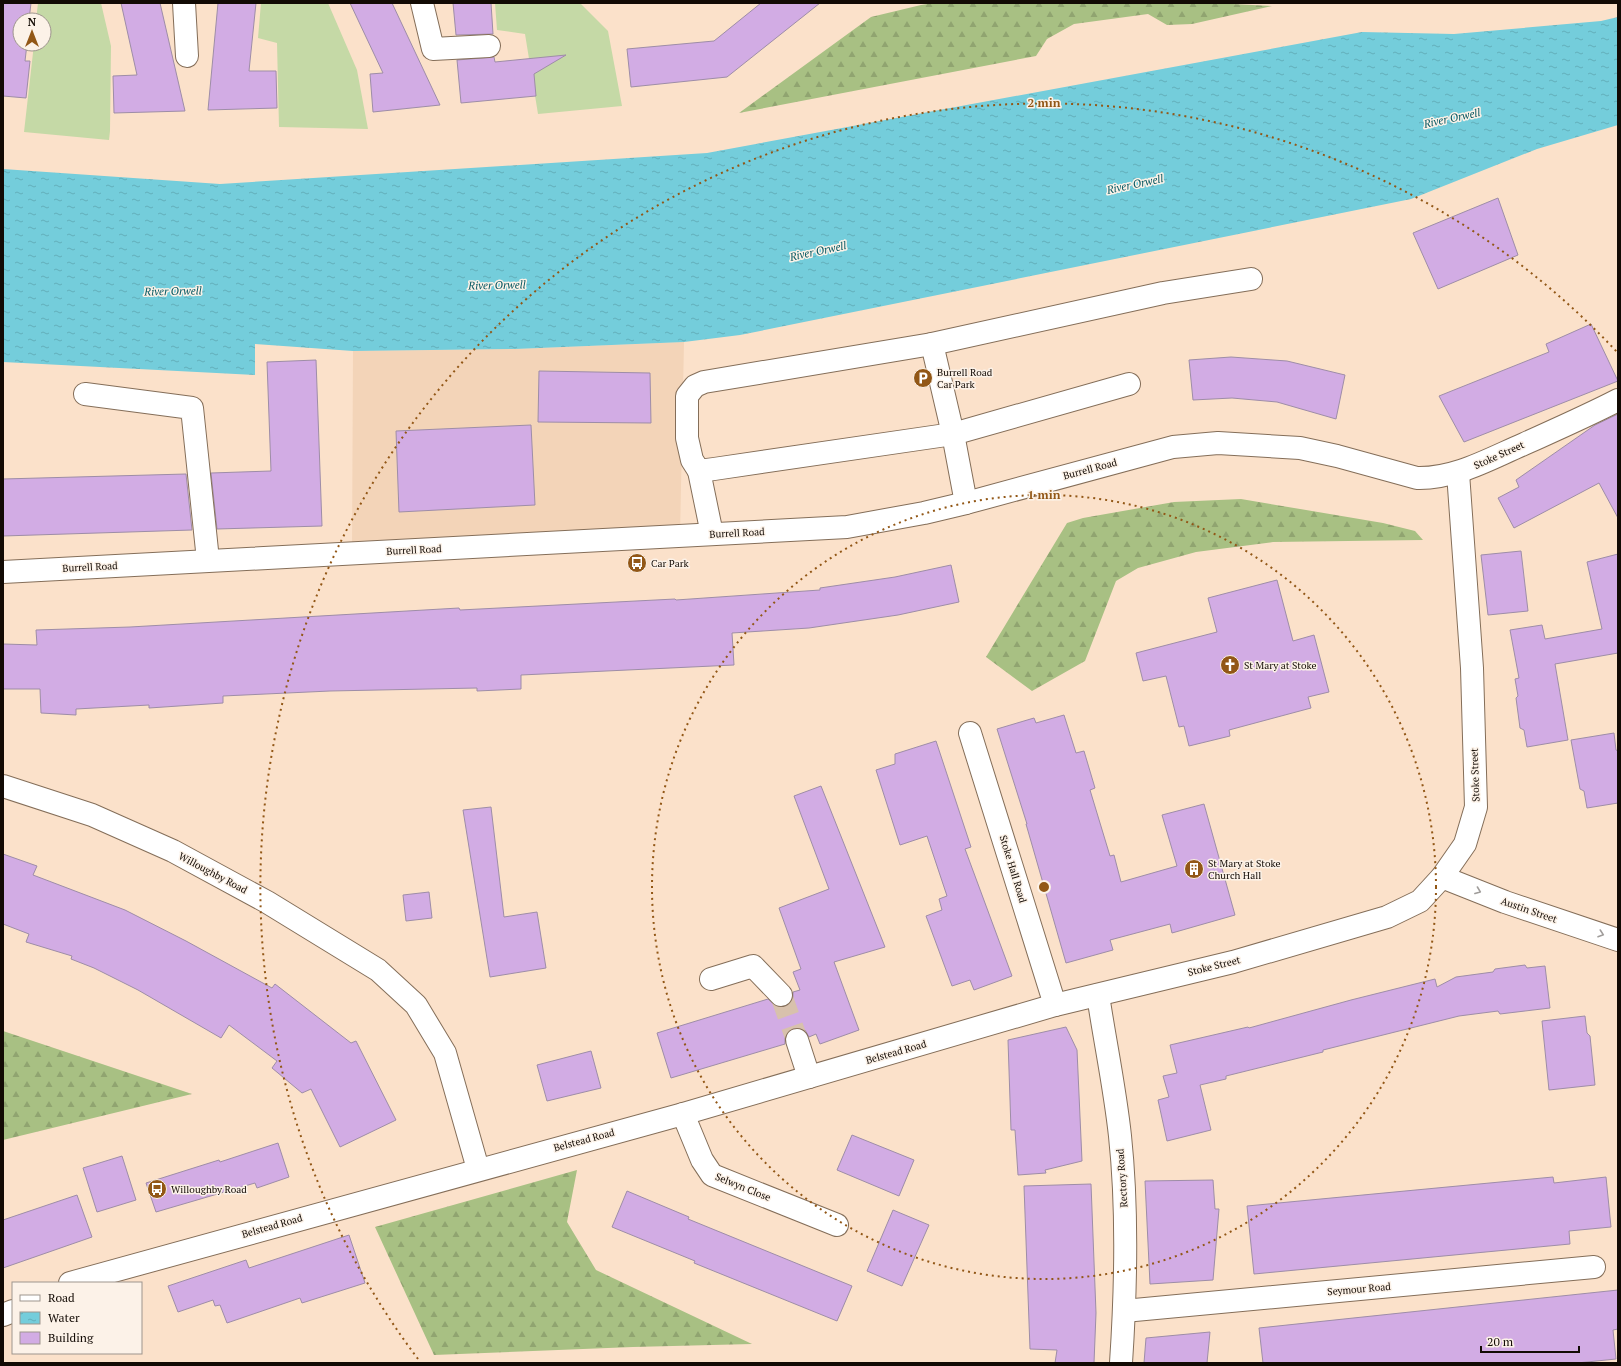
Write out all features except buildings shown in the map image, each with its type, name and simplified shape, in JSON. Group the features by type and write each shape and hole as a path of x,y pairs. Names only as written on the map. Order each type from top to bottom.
{"street":[{"path":"184,3 187,56"},
{"path":"422,3 433,49 489,46"},
{"path":"712,534 699,471 692,460 687,438 687,396 695,386 704,382 932,344 1163,294 1251,279"},
{"path":"932,344 953,434 966,503"},
{"path":"699,471 953,434 1129,384"},
{"path":"84,394 192,408 208,560"},
{"name":"Stoke Street","path":"1098,995 1233,962 1387,917 1420,900 1442,877 1465,844 1476,807 1472,668 1458,473 1618,400"},
{"name":"Burrell Road","path":"3,572 848,527 966,503 1173,447 1218,443 1264,444 1300,448 1337,456 1417,478 1429,478 1458,473"},
{"name":"Stoke Hall Road","path":"970,733 1055,1005"},
{"name":"Willoughby Road","path":"3,786 92,815 173,851 267,902 378,970 416,1005 445,1052 478,1169"},
{"name":"Austin Street","path":"1442,877 1505,902 1618,940"},
{"path":"711,979 753,966 781,995"},
{"name":"Belstead Road","path":"74,1282 478,1169 683,1114 1055,1005 1098,995"},
{"name":"Rectory Road","path":"1098,995 1120,1135 1125,1211 1124,1311 1120,1363"},
{"path":"797,1040 809,1077"},
{"name":"Selwyn Close","path":"683,1114 702,1160 712,1175 837,1225"},
{"name":"Seymour Road","path":"1124,1311 1594,1267"},
{"path":"3,1316 12,1312"}],"shaded area":[{"path":"684,342 680,536 352,553 353,351 515,349"}],"green space":[{"path":"38,3 101,3 111,46 109,140 24,132 33,52 52,52 52,12 37,12"},
{"path":"261,3 328,3 357,70 368,129 279,127 277,43 258,38"},
{"path":"495,3 580,3 608,31 622,106 538,114 525,34 497,30"},
{"path":"934,3 1213,3 1272,6 1192,24 1167,25 1148,14 1074,24 1047,39 1036,56 739,113 871,17"},
{"path":"1241,499 1383,523 1415,531 1423,540 1273,542 1196,552 1138,568 1116,581 1085,661 1032,691 986,657 1067,523 1083,518 1174,502"},
{"path":"3,1031 192,1094 3,1140"},
{"path":"577,1170 567,1222 596,1270 752,1344 434,1355 375,1227"}],"water":[{"name":"River Orwell","path":"1618,17 1618,125 1537,149 1411,199 740,335 684,342 515,349 353,351 255,344 255,375 3,362 3,169 220,184 707,153 1362,32 1454,34 1601,21"}],"tunnel":[{"path":"781,995 797,1040"}],"place":[{"name":"Burrell Road Car Park","path":"923,378"},
{"name":"Car Park","path":"637,563"},
{"name":"St Mary at Stoke","path":"1230,665"},
{"name":"St Mary at Stoke Church Hall","path":"1194,869"},
{"name":"Willoughby Road","path":"157,1189"}]}
